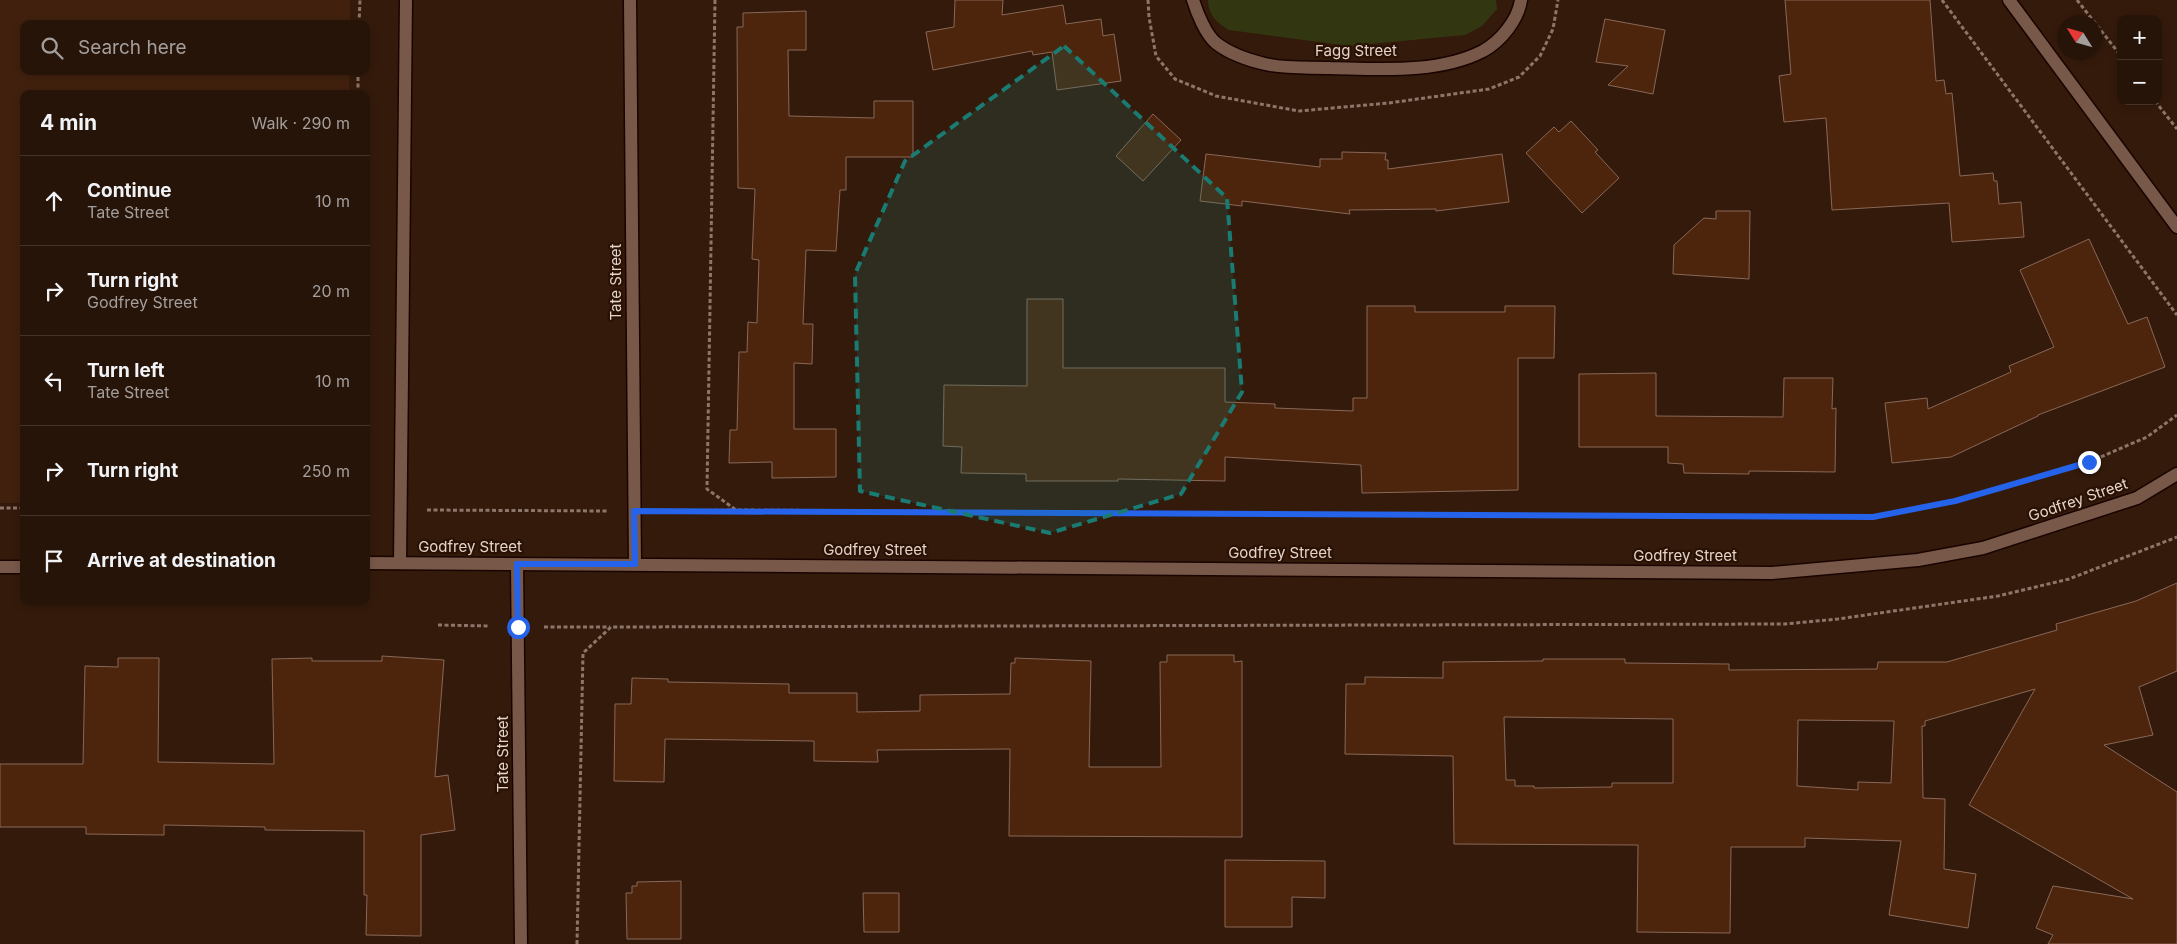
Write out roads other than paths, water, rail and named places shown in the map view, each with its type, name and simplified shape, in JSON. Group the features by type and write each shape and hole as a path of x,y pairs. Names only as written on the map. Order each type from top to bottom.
{"street":[{"path":"400,563 406,0"},
{"name":"Tate Street","path":"630,0 635,564"},
{"name":"Fagg Street","path":"1193,0 1197,14 1215,42 1238,56 1267,64 1301,67 1382,68 1442,65 1485,50 1501,38 1515,18 1521,0"},
{"path":"2010,0 2177,227"},
{"name":"Godfrey Street","path":"370,564 635,564 1772,573 1918,560 1983,548 2137,498 2177,474"},
{"name":"Tate Street","path":"517,564 521,944"},
{"path":"0,567 20,567"}]}
